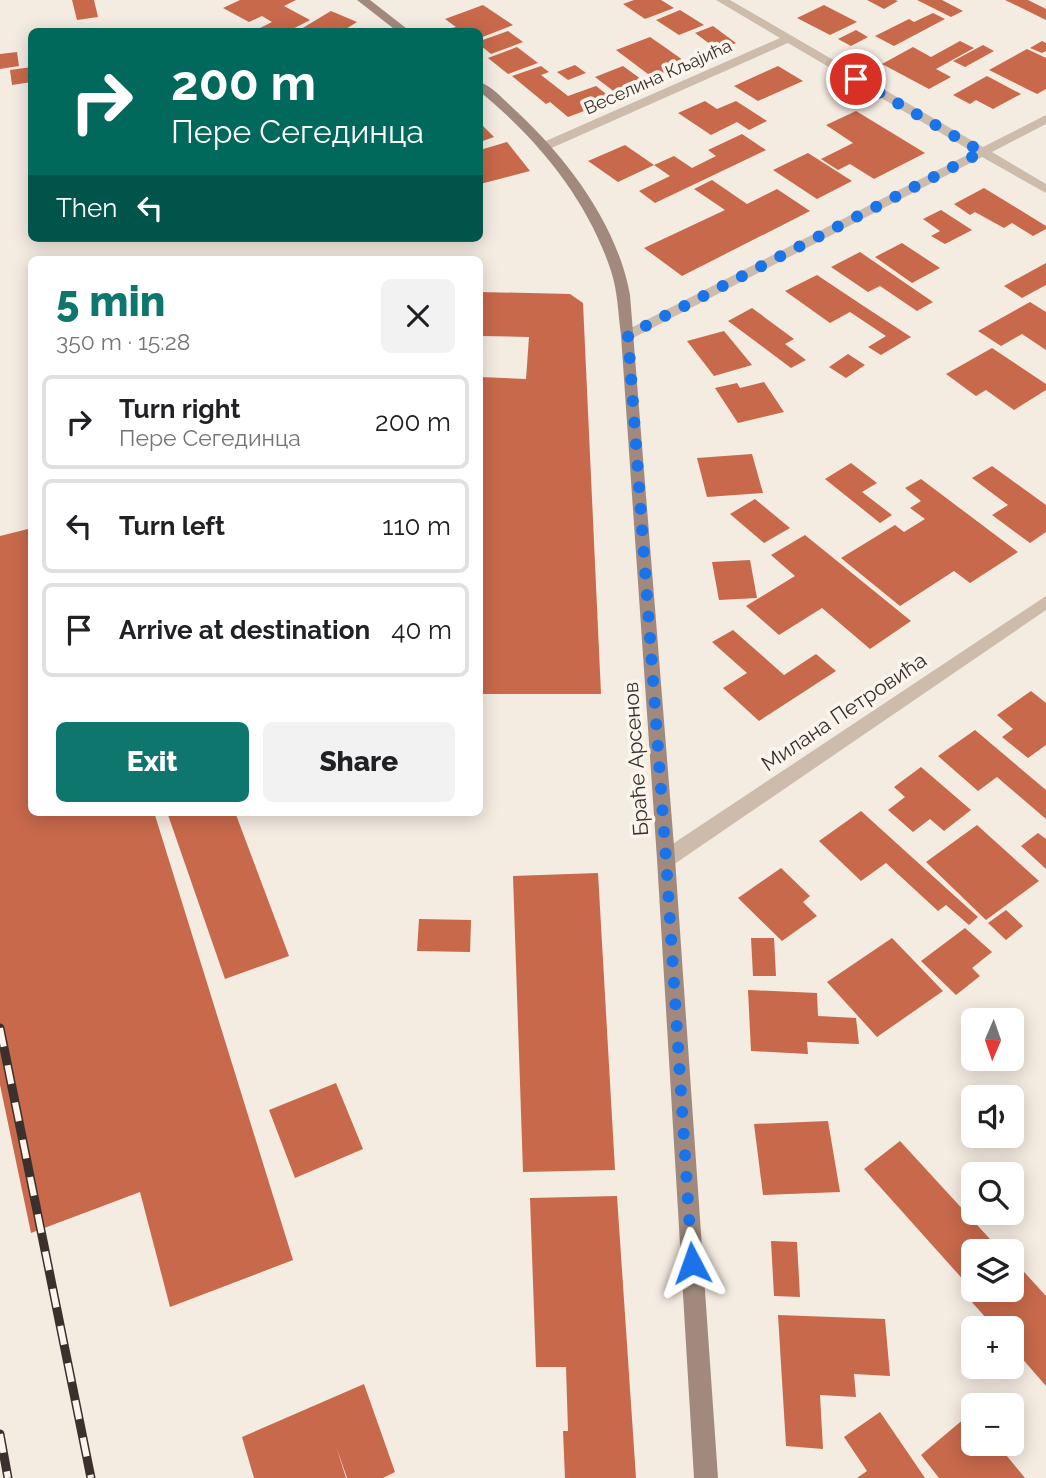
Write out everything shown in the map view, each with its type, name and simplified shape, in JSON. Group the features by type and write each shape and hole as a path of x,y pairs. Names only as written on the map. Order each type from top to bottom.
{"main road":[{"path":"363,0 401,28"},
{"name":"Браће Арсенов","path":"483,89 543,147 598,223 618,273 628,335 666,859 706,1478"}],"street":[{"path":"722,0 1046,189"},
{"name":"Веселина Кљајића","path":"543,147 788,39"},
{"path":"628,335 1046,119"},
{"name":"Милана Петровића","path":"666,859 1046,603"}],"building":[{"path":"72,0 94,0 98,17 77,20"},
{"path":"240,0 296,0 284,6 310,20 295,28 260,28 272,22 262,16 249,22 223,8"},
{"path":"634,0 661,0 674,8 645,19 623,4"},
{"path":"867,0 895,0 898,1 884,9"},
{"path":"917,0 942,0 963,11 951,17"},
{"path":"1005,0 1028,0 1046,9 1046,20"},
{"path":"483,5 513,25 483,37 483,28 452,28 456,27 445,19"},
{"path":"824,5 857,22 830,35 797,18"},
{"path":"680,10 704,25 679,35 656,20"},
{"path":"331,11 357,22 347,28 303,28"},
{"path":"933,13 945,19 894,46 875,36 909,19 914,22"},
{"path":"713,26 736,43 718,50 695,33"},
{"path":"856,30 868,37 851,46 838,39"},
{"path":"508,31 523,42 491,54 483,47 483,40"},
{"path":"650,37 687,63 652,77 616,50"},
{"path":"960,41 974,48 936,69 951,77 929,89 882,64 913,47 931,57"},
{"path":"1042,41 1046,43 1046,51 1042,53 1030,48"},
{"path":"983,45 994,51 965,67 953,61"},
{"path":"517,47 538,63 508,74 488,58"},
{"path":"1027,49 1046,58 1046,89 1037,94 989,70"},
{"path":"17,52 19,66 0,69 0,54"},
{"path":"575,65 586,73 568,80 557,72"},
{"path":"541,66 549,72 541,75 568,96 596,86 614,100 568,117 550,102 546,104 512,76"},
{"path":"623,66 645,82 616,93 595,77"},
{"path":"778,66 803,81 758,101 734,86"},
{"path":"28,68 28,83 12,85 10,70"},
{"path":"987,76 1021,94 993,109 976,100 970,104 953,95"},
{"path":"705,101 717,109 736,101 767,121 749,130 737,122 711,135 678,113"},
{"path":"856,111 925,153 874,179 850,164 838,170 821,159 853,143 826,125"},
{"path":"483,126 494,137 483,141"},
{"path":"742,134 766,150 655,203 639,191 670,176 654,165 674,156 692,168 716,156 708,150"},
{"path":"507,142 530,171 483,183 483,149"},
{"path":"625,145 654,165 618,182 588,161"},
{"path":"808,153 852,181 817,199 773,170"},
{"path":"712,180 747,204 777,189 810,211 682,276 644,248 725,210 694,189"},
{"path":"984,188 1046,226 1046,229 1033,236 1012,223 1004,228 975,212 970,215 954,204"},
{"path":"941,210 972,230 945,244 931,236 940,231 923,219"},
{"path":"902,243 940,268 912,283 875,257"},
{"path":"860,252 933,302 917,311 880,286 868,292 831,267"},
{"path":"1046,263 1046,285 1022,298 1004,286"},
{"path":"817,275 911,337 881,355 868,347 886,336 850,312 830,323 785,291"},
{"path":"483,292 570,294 583,303 601,694 483,694 483,377 526,379 529,337 483,336"},
{"path":"1030,302 1046,312 1046,350 1022,334 1001,346 978,331"},
{"path":"752,308 794,339 785,344 806,360 791,368 728,321"},
{"path":"724,331 752,365 714,376 687,341"},
{"path":"992,348 1046,384 1046,390 1014,410 986,390 976,396 946,374"},
{"path":"848,354 865,365 846,378 829,367"},
{"path":"764,382 784,412 738,423 715,388 737,383 740,388"},
{"path":"752,454 763,493 707,497 697,458"},
{"path":"851,463 877,483 862,492 892,515 880,523 825,479"},
{"path":"992,466 1046,505 1046,532 1030,543 992,515 1008,505 972,478"},
{"path":"921,479 1018,552 970,583 954,571 900,606 841,558 895,525 904,532 925,519 910,508 921,501 905,488"},
{"path":"755,499 790,528 764,543 730,514"},
{"path":"28,529 28,816 155,816 293,1260 170,1307 140,1192 31,1233 0,1085 0,536"},
{"path":"805,535 911,621 870,649 822,608 779,635 746,606 795,576 771,555"},
{"path":"750,560 757,598 719,600 712,562"},
{"path":"733,630 784,675 816,654 836,671 759,721 723,688 747,673 712,642"},
{"path":"1031,691 1046,703 1046,745 1028,758 1002,737 1013,729 997,715"},
{"path":"975,730 1046,790 1046,819 997,777 978,791 938,756"},
{"path":"921,767 971,810 944,831 930,819 913,832 888,810 905,797 894,787"},
{"path":"861,811 978,917 969,925 946,905 938,911 886,863 861,881 819,841"},
{"path":"168,816 236,816 289,956 225,979"},
{"path":"977,825 1039,881 986,920 926,862"},
{"path":"1038,833 1046,839 1046,869 1021,846"},
{"path":"781,868 810,896 803,902 817,916 782,941 738,898"},
{"path":"598,873 615,1170 523,1172 513,876"},
{"path":"1006,910 1023,926 1006,940 988,923"},
{"path":"419,919 471,920 470,952 417,951"},
{"path":"965,928 992,952 972,968 980,976 956,995 921,961"},
{"path":"751,938 774,938 776,976 753,976"},
{"path":"892,938 943,991 877,1037 827,982"},
{"path":"748,990 817,993 818,1016 856,1018 859,1044 807,1042 808,1054 751,1051"},
{"path":"336,1083 363,1149 295,1178 269,1110"},
{"path":"828,1121 840,1192 763,1195 754,1124"},
{"path":"900,1141 961,1207 961,1225 977,1225 990,1239 961,1239 961,1277 864,1169"},
{"path":"617,1196 636,1478 565,1478 563,1431 568,1431 566,1367 536,1367 530,1198"},
{"path":"771,1241 797,1242 800,1297 774,1296"},
{"path":"1024,1272 1046,1296 1046,1386 1024,1361 1024,1316 984,1316 972,1302 1024,1302"},
{"path":"778,1315 885,1319 890,1376 854,1374 856,1397 820,1395 823,1449 786,1446"},
{"path":"364,1384 395,1472 383,1478 347,1478 336,1446 346,1478 254,1478 242,1437"},
{"path":"880,1412 925,1478 857,1478 867,1471 844,1437"},
{"path":"961,1421 961,1456 1007,1456 1025,1478 939,1478 921,1455"}],"railway":[{"path":"0,1028 91,1478"},
{"path":"0,1434 8,1478"}],"route":[{"path":"692,1263 628,335 982,152 856,79"}]}
